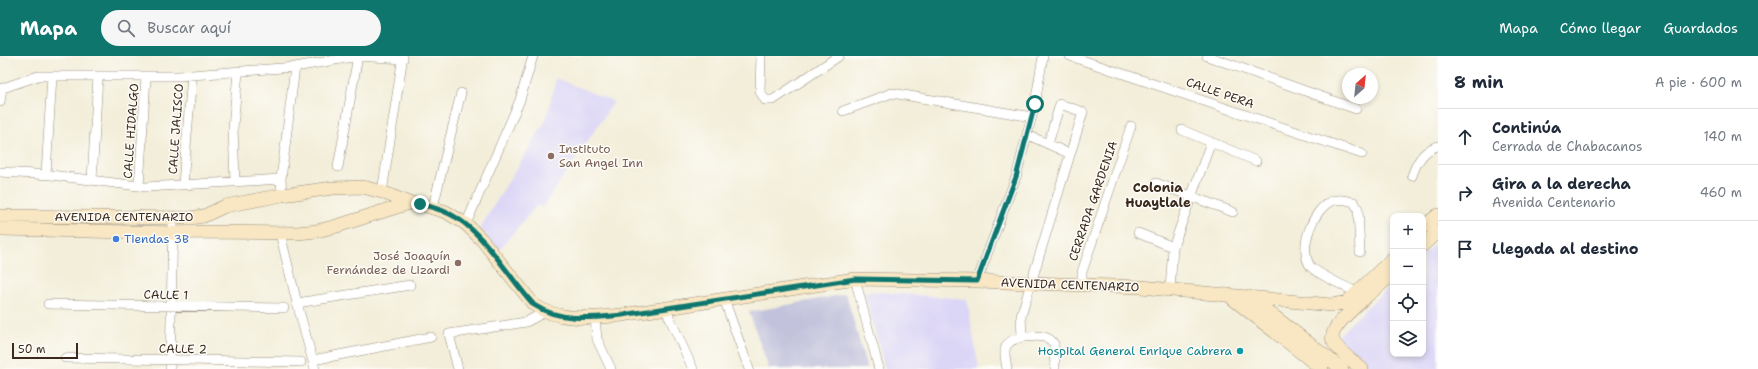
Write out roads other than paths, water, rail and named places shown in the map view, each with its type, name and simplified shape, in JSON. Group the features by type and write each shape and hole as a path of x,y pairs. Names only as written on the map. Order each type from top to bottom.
{"main road":[{"name":"AVENIDA CENTENARIO","path":"0,216 173,218 204,216 225,206 282,195 350,186 363,187 382,192 409,203 433,207 456,217 466,224 482,240 525,296 534,305 545,312 557,316 597,317 855,279 977,281 1082,285 1170,290 1331,304 1355,298"},
{"name":"AVENIDA CENTENARIO","path":"0,229 173,233 280,233 317,231 331,228 409,203"},
{"path":"1426,225 1438,215"},
{"path":"204,216 204,232"},
{"path":"1426,242 1438,231"},
{"path":"1362,369 1333,341 1333,333 1337,324 1355,298 1390,261"},
{"path":"1355,298 1390,276"},
{"path":"1228,295 1322,369"},
{"path":"1249,297 1342,369"}],"street":[{"path":"338,167 358,56"},
{"path":"0,102 1,88 38,76 146,77 192,75 295,67 358,56 403,58 382,192"},
{"path":"466,224 520,100 533,56"},
{"path":"761,56 760,91 765,100 773,100 839,56"},
{"path":"977,281 1016,177 1028,135 1043,56"},
{"name":"CALLE PERA","path":"1070,56 1362,154"},
{"path":"1207,56 1356,109"},
{"path":"282,195 281,179 295,67"},
{"path":"235,182 233,128 238,72"},
{"name":"CALLE JALISCO","path":"184,184 192,75"},
{"path":"46,174 52,76"},
{"path":"92,180 98,76"},
{"name":"CALLE HIDALGO","path":"139,186 146,77"},
{"path":"433,207 461,93"},
{"path":"843,111 892,93 1032,117"},
{"path":"1022,337 1021,316 1083,112 1060,104 1048,144"},
{"name":"CERRADA GARDENIA","path":"1082,285 1082,272 1131,126"},
{"path":"1182,130 1256,161"},
{"path":"1028,135 1070,154"},
{"path":"1170,290 1173,247 1211,142"},
{"path":"1412,176 1415,167 1423,154 1438,146"},
{"path":"0,172 46,174 139,186 281,179"},
{"path":"1156,183 1233,212"},
{"path":"1355,298 1312,268 1307,260 1305,247 1310,229 1320,210 1332,201 1343,200 1354,202 1358,209 1360,252"},
{"path":"171,365 173,218"},
{"path":"1138,232 1173,247"},
{"path":"280,233 296,303 314,365 431,337"},
{"path":"855,279 879,369"},
{"path":"296,303 410,285"},
{"path":"724,299 749,369"},
{"name":"CALLE 1","path":"48,304 284,308"},
{"path":"665,308 693,369"},
{"path":"458,369 449,334 526,322 545,312"},
{"path":"597,317 599,344 611,369"},
{"path":"1007,369 1004,350 1006,345 1014,339 1022,337 1046,337 1052,340 1054,344 1055,369"},
{"name":"CALLE 2","path":"65,358 171,365 301,362"}],"place":[{"name":"Instituto San Angel Inn","path":"551,156"},
{"name":"Tiendas 3B","path":"116,239"},
{"name":"José Joaquín Fernández de Lizardi","path":"458,263"},
{"name":"Hospital General Enrique Cabrera","path":"1240,351"}],"district":[{"name":"Colonia Huaytlale","path":"1158,194"}]}
